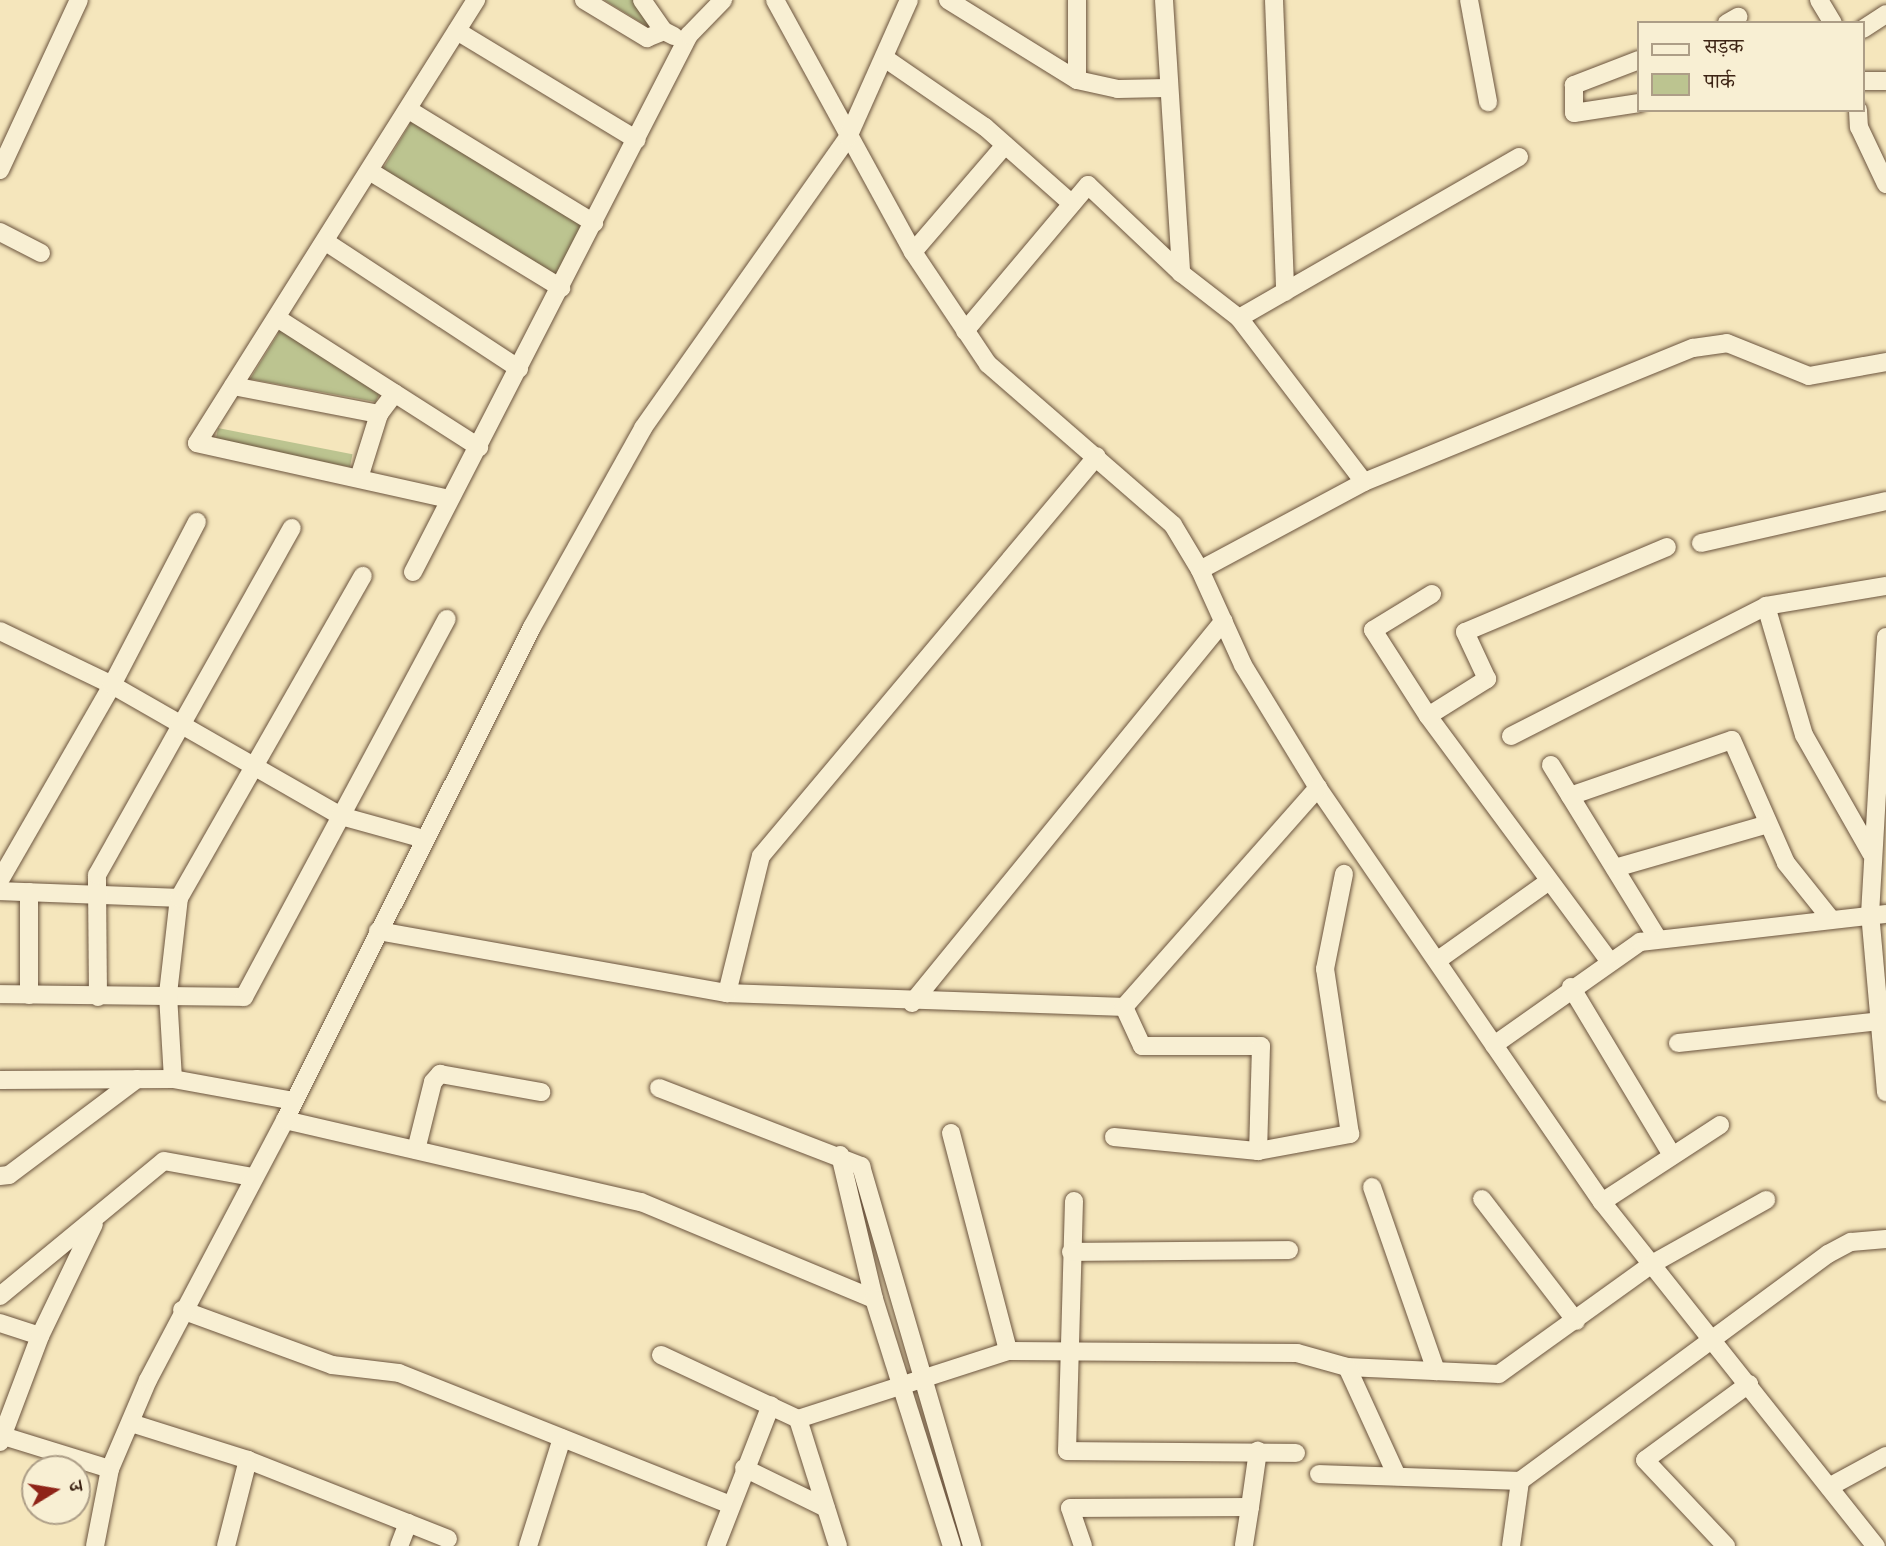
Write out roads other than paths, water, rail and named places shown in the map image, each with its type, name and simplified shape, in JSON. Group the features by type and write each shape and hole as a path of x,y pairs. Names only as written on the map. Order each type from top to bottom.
{"street":[{"path":"0,170 79,0"},
{"path":"449,499 197,443 371,172 476,0"},
{"path":"584,0 647,38 664,31"},
{"path":"642,0 664,31 686,41"},
{"path":"413,572 686,41 723,0"},
{"path":"775,0 913,252 988,364 1097,456 1173,525 1200,570 1243,665 1318,788 1602,1202 1749,1384 1869,1543"},
{"path":"95,1546 110,1469 182,1310 285,1120 531,627 643,428 848,137 886,59 909,0"},
{"path":"948,0 1077,80 1118,89 1167,88"},
{"path":"1077,0 1077,80"},
{"path":"1164,0 1167,88 1181,273"},
{"path":"1274,0 1285,292"},
{"path":"1469,0 1488,102"},
{"path":"1819,0 1832,21"},
{"path":"1865,28 1886,14"},
{"path":"457,32 636,140"},
{"path":"886,59 1004,145 1072,204"},
{"path":"1638,60 1574,85 1574,113 1638,103"},
{"path":"1865,81 1886,80"},
{"path":"409,110 594,223"},
{"path":"1858,112 1859,127 1886,184"},
{"path":"913,252 1004,145"},
{"path":"1238,318 1519,157"},
{"path":"371,172 561,288"},
{"path":"965,331 1088,185 1181,273 1238,318 1364,482"},
{"path":"0,232 41,253"},
{"path":"326,242 519,369"},
{"path":"277,318 479,447"},
{"path":"1200,570 1364,482 1693,348 1727,343 1809,376 1886,362"},
{"path":"233,386 379,414"},
{"path":"359,478 379,414 395,393"},
{"path":"727,993 761,856 1097,456"},
{"path":"1701,543 1886,501"},
{"path":"0,880 112,685 197,522"},
{"path":"98,997 95,892 97,875 292,528"},
{"path":"1429,716 1487,679 1465,632 1668,547"},
{"path":"173,1079 168,995 179,898 250,767 363,576"},
{"path":"1511,736 1766,606 1886,586"},
{"path":"1432,594 1373,630 1429,716 1609,961"},
{"path":"1766,606 1804,735 1876,846"},
{"path":"0,995 244,997 447,619"},
{"path":"912,1003 1223,621"},
{"path":"0,631 112,685 250,767 341,816 424,839"},
{"path":"1886,638 1876,846 1880,1021 1886,1092"},
{"path":"1570,796 1732,740 1790,870 1830,918"},
{"path":"1551,765 1657,939"},
{"path":"378,931 727,993 912,1003 1124,1007 1318,788"},
{"path":"1615,868 1768,824"},
{"path":"1114,1137 1258,1151 1350,1134 1325,969 1344,874"},
{"path":"1438,960 1549,881"},
{"path":"0,891 95,892 179,898"},
{"path":"29,892 29,995"},
{"path":"1494,1045 1571,987 1640,942 1878,913"},
{"path":"1571,987 1672,1155"},
{"path":"1124,1007 1142,1046 1261,1046 1258,1151"},
{"path":"1678,1043 1880,1021"},
{"path":"416,1150 433,1082 440,1074 541,1092"},
{"path":"0,1176 9,1175 136,1079"},
{"path":"0,1080 173,1079 294,1101"},
{"path":"659,1088 840,1155 861,1166 972,1546"},
{"path":"285,1120 641,1202 874,1299"},
{"path":"1602,1202 1720,1125"},
{"path":"951,1133 1008,1350"},
{"path":"840,1155 874,1299 952,1546"},
{"path":"0,1296 163,1161 253,1177"},
{"path":"1372,1187 1436,1371"},
{"path":"1482,1199 1576,1321"},
{"path":"661,1355 798,1419 902,1388 1008,1350 1297,1353 1347,1367 1499,1374 1652,1264 1766,1200"},
{"path":"1074,1201 1071,1252 1072,1352 1067,1451 1296,1453"},
{"path":"97,1217 40,1336 1,1437 110,1469"},
{"path":"1319,1474 1520,1481 1715,1342 1828,1254 1851,1242 1886,1239"},
{"path":"1071,1252 1289,1250"},
{"path":"182,1310 332,1365 399,1373 731,1505"},
{"path":"0,1323 40,1336"},
{"path":"1347,1367 1397,1476"},
{"path":"1726,1546 1645,1460 1749,1384"},
{"path":"716,1546 744,1468 771,1405"},
{"path":"798,1419 838,1546"},
{"path":"131,1423 248,1460 448,1539"},
{"path":"528,1546 562,1438"},
{"path":"1244,1546 1258,1451"},
{"path":"1829,1487 1886,1456"},
{"path":"226,1546 248,1460"},
{"path":"744,1468 826,1508"},
{"path":"1511,1546 1520,1481"},
{"path":"1083,1546 1070,1508 1250,1507"},
{"path":"399,1546 408,1524"}]}
